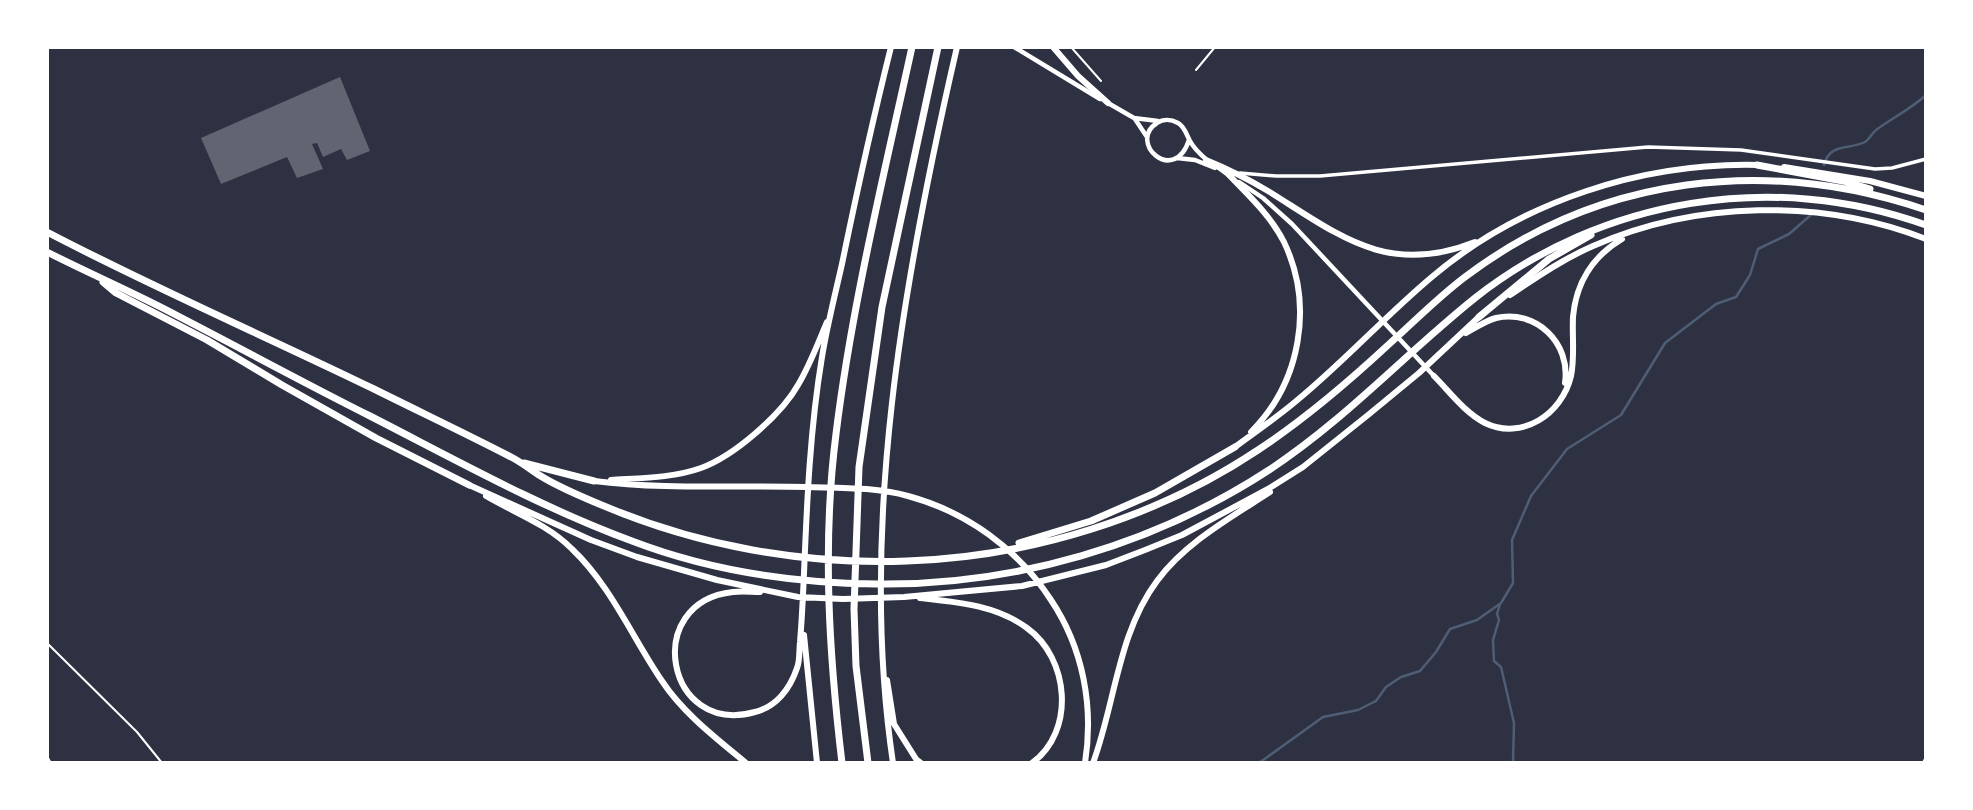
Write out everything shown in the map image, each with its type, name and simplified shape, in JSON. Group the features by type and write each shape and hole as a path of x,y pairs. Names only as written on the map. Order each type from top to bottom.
{"highway":[{"path":"768,592 731,592 706,600 691,611 679,627 674,645 676,669 686,693 701,706 720,715 741,716 766,709 782,696 798,667 810,467 822,356 870,130 891,47"},
{"path":"842,763 831,671 829,615 830,523 836,435 856,308 912,47"},
{"path":"868,763 856,666 854,610 859,467 882,307 938,47"},
{"path":"893,763 884,694 881,615 884,467 905,312 936,141 957,47"},
{"path":"1053,47 1078,76 1108,103"},
{"path":"1206,160 1271,193 1335,234 1382,252 1404,255 1433,254 1455,249 1487,237 1560,201 1635,177 1721,166 1757,165 1808,169 1895,186 1926,196"},
{"path":"1757,165 1843,181 1926,211"},
{"path":"1229,173 1262,209 1283,241 1299,291 1301,317 1298,345 1286,383 1266,416 1235,447"},
{"path":"47,232 521,462 541,477 636,519 694,537 755,551 813,558 907,561 980,554 1037,544 1094,528 1162,502 1223,471 1282,434 1337,392 1464,278 1527,237 1581,212 1639,193 1706,182 1738,180 1844,187 1893,199"},
{"path":"47,252 169,311 556,509 633,542 696,561 762,575 820,582 904,584 1014,572 1097,552 1202,508 1264,473 1321,433 1451,318 1510,273 1565,242 1618,221 1701,201 1734,197 1782,197 1841,202 1891,212 1926,225"},
{"path":"1479,317 1546,271 1593,246 1642,228 1678,219 1745,211 1824,213 1926,239"},
{"path":"1094,763 1126,646 1139,614 1156,583 1177,559 1213,530 1303,467 1419,373 1479,317 1549,259 1618,221"},
{"path":"1434,376 1485,423 1501,428 1523,428 1540,422 1563,396 1570,377 1573,316 1587,271 1601,252 1642,228"},
{"path":"980,554 1047,535 1123,508 1155,494 1235,447 1296,401 1434,275 1487,237"},
{"path":"97,277 116,293 207,340 293,392 545,527 572,549 609,593 646,657 681,705 746,763"},
{"path":"594,481 663,476 702,468 735,449 771,418 797,387 833,307"},
{"path":"1452,341 1496,318 1516,317 1533,322 1553,336 1561,349 1565,367 1563,396"},
{"path":"521,462 594,481 645,487 846,488 906,495 936,505 979,526 1017,557 1061,614 1082,671 1088,706 1089,737 1085,763"},
{"path":"469,485 591,540 687,573 768,592 798,597 843,599 904,597 1022,586 1106,565 1182,535 1303,467"},
{"path":"904,597 966,603 996,612 1028,628 1049,653 1061,682 1062,708 1055,736 1032,763"},
{"path":"803,615 817,763"},
{"path":"884,662 894,724 921,763"}],"street":[{"path":"1014,47 1134,118 1173,120 1179,123 1206,160"},
{"path":"1134,118 1147,137 1154,155 1166,160 1177,158 1202,163 1229,173 1276,177 1320,176 1648,147 1706,147 1875,169 1892,168 1926,159"},
{"path":"1147,137 1153,125 1159,121"},
{"path":"1177,158 1183,153 1189,139"},
{"path":"1229,173 1292,224 1434,376"},
{"path":"47,758 50,763"}],"path":[{"path":"1071,47 1101,81"},
{"path":"1196,69 1215,47"},
{"path":"47,643 137,732 162,763"}],"building":[{"path":"340,77 370,151 347,160 341,149 323,157 317,143 312,144 323,169 297,178 287,157 221,184 201,138"}],"waterway":[{"path":"1824,165 1831,153 1865,142 1876,130 1926,95"},
{"path":"1259,763 1323,717 1358,710 1376,701 1386,687 1401,677 1420,671 1450,629 1477,620 1501,603 1513,583 1512,540 1531,496 1567,449 1621,415 1665,343 1716,304 1736,297 1750,275 1758,249 1789,234 1812,214"},
{"path":"1500,604 1493,640 1494,661 1501,667 1514,723 1513,763"}]}
